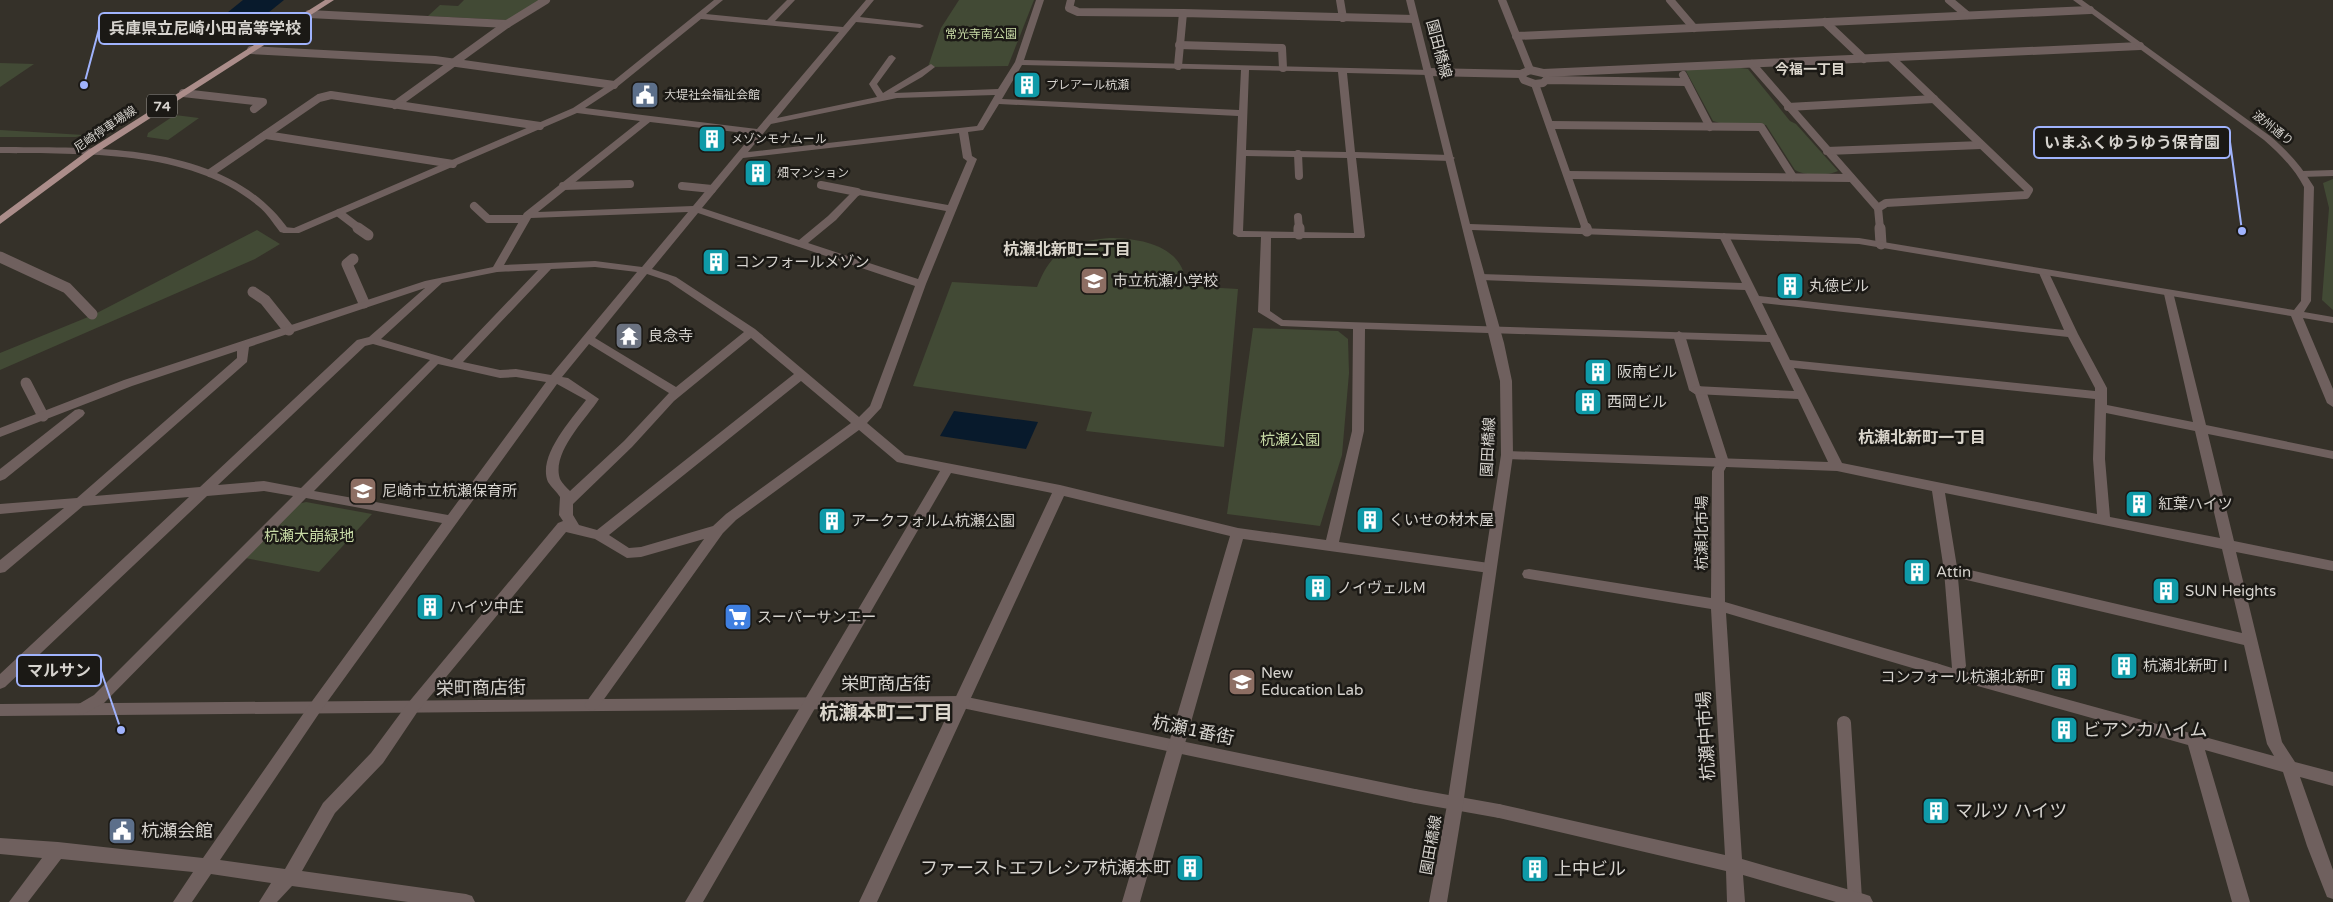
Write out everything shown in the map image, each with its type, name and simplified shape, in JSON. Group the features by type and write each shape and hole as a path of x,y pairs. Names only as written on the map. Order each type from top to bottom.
{"main road":[{"name":"尼崎停車場線","path":"0,221 93,151 330,0"}],"street":[{"path":"0,150 93,151 166,162 210,173 231,183 261,203 284,230 295,231 576,110 614,85 719,0"},
{"path":"769,23 791,0"},
{"path":"182,902 315,708 554,378 870,0"},
{"path":"739,156 980,128 1019,62 1040,0"},
{"name":"園田橋線","path":"1410,0 1466,227 1482,277 1506,381 1507,455 1455,805 1438,902"},
{"name":"波州通り","path":"2077,0 2267,138 2288,155 2302,174 2309,187 2306,302 2296,315"},
{"path":"698,16 844,30"},
{"path":"854,19 920,26"},
{"path":"882,98 873,84 892,58"},
{"path":"1019,62 1428,72"},
{"path":"882,98 891,90 925,73 931,67"},
{"path":"1245,67 1243,153 1238,234 1360,236 1342,69"},
{"path":"768,122 897,95 998,96 1244,114"},
{"path":"576,110 759,132"},
{"path":"497,269 526,217 648,119"},
{"path":"592,705 718,530 731,517 860,423 875,408 921,284 972,159 968,158 963,130"},
{"path":"1243,153 1450,158"},
{"path":"2302,174 2333,172"},
{"path":"801,244 832,218 857,192 952,209"},
{"path":"526,217 694,209 921,284"},
{"path":"1466,227 1844,240 1881,244 2044,273 2333,320"},
{"path":"1266,234 1264,312 1281,323 1774,339"},
{"path":"1724,236 1837,468"},
{"path":"0,433 128,383 243,346 364,303 440,280 497,269 595,264 644,270 672,279 751,332 901,458 1060,490 1238,533 1490,568"},
{"path":"455,364 548,266"},
{"path":"2044,273 2072,334 2101,388 2099,459 2104,519"},
{"path":"1482,277 1749,287"},
{"path":"0,683 361,343 373,340 440,280"},
{"path":"2170,294 2274,744 2289,766 2315,846 2333,891"},
{"path":"1755,298 2072,334"},
{"path":"2296,315 2333,403"},
{"path":"1331,546 1358,431 1358,326"},
{"path":"567,502 628,444 670,398 678,394 751,332"},
{"path":"1679,335 1723,462"},
{"path":"587,338 678,394"},
{"path":"373,340 434,357 436,360 500,374 516,373 564,380 593,399 559,446 553,461 554,480 566,496 566,515 575,529"},
{"path":"0,568 80,502 242,358 243,346"},
{"path":"82,709 99,700 302,493 436,360"},
{"path":"1786,363 2102,402 2201,427 2333,455"},
{"path":"599,535 802,374"},
{"path":"1698,390 1801,395"},
{"path":"0,476 79,413"},
{"path":"1507,455 1723,462 1837,468 1938,489 2104,519 2333,566"},
{"name":"杭瀬北市場","path":"1718,605 1718,471 1723,462"},
{"path":"694,902 948,468"},
{"path":"0,509 264,486 450,520"},
{"path":"1938,489 1951,571 1960,666"},
{"path":"868,902 1060,490"},
{"path":"268,902 276,889 290,876 330,808 377,758 413,707 563,526 599,535 627,553 641,552 718,530"},
{"path":"1131,902 1238,533"},
{"path":"1951,571 2250,640"},
{"path":"1529,574 1718,605 1936,669 2333,779"},
{"name":"杭瀬中市場","path":"1718,605 1736,902"},
{"name":"栄町商店街","path":"0,710 962,702"},
{"name":"杭瀬1番街","path":"962,702 1455,805 1499,811 1734,865 1860,901"},
{"path":"2194,740 2241,902"},
{"path":"0,846 58,850 207,866 290,876 466,902"},
{"path":"18,902 58,850"}],"lane":[{"path":"395,105 507,24 546,0"},
{"path":"1071,0 1069,8 1078,12 1414,19"},
{"path":"1340,0 1343,18"},
{"path":"1502,0 1530,70 1545,77 1686,82"},
{"path":"1670,0 1694,28"},
{"path":"1949,0 1967,15"},
{"path":"1516,36 2090,10"},
{"path":"1178,66 1183,13"},
{"path":"310,14 507,24"},
{"path":"1826,22 1864,59"},
{"path":"1180,45 1282,48 1284,68"},
{"path":"1545,77 1678,67 1892,59 2140,46"},
{"path":"251,50 435,60 452,64 614,85"},
{"path":"1878,208 1886,203 2026,195 2029,190 1892,59"},
{"path":"1752,64 1878,208 1881,244"},
{"path":"1678,67 1710,126"},
{"path":"1428,72 1521,74 1530,70"},
{"path":"1521,74 1524,80 1535,84 1543,83 1545,77"},
{"path":"1535,84 1587,231"},
{"path":"183,93 263,102 254,109"},
{"path":"210,173 319,98 331,96 540,126"},
{"path":"1788,106 1934,99"},
{"path":"1550,125 1761,127 1793,177"},
{"path":"266,135 453,164"},
{"path":"1827,151 1981,145"},
{"path":"1298,154 1299,176"},
{"path":"1568,175 1851,178"},
{"path":"563,186 630,184"},
{"path":"821,185 857,192"},
{"path":"682,186 712,188"},
{"path":"474,206 488,219 526,217"},
{"path":"339,213 368,235"},
{"path":"1298,217 1300,234"},
{"path":"0,257 67,288 92,314"},
{"path":"353,259 347,264 364,303"},
{"path":"253,292 265,300 289,330"},
{"path":"26,383 43,416"},
{"path":"1844,723 1860,901"}],"green space":[{"path":"464,0 539,0 512,19 506,20 428,16 440,5 458,6"},
{"name":"常光寺南公園","path":"959,0 1034,0 1008,66 928,67 941,28"},
{"path":"0,63 34,64 0,87"},
{"path":"1734,67 1748,69 1790,121 1796,124 1838,171 1816,175 1795,170 1766,125 1723,124 1713,121 1686,71 1688,69"},
{"path":"175,115 199,118 168,140 147,137 148,133"},
{"path":"0,130 84,135 76,137 0,137"},
{"path":"2333,179 2333,310 2322,300 2329,208 2323,183"},
{"path":"257,230 280,244 255,259 0,370 0,353 93,315"},
{"path":"1121,238 1147,243 1170,253 1184,272 1186,286 1238,289 1224,447 1086,431 1092,412 913,386 952,282 1037,287 1049,264 1064,250 1083,242"},
{"name":"杭瀬公園","path":"1253,328 1338,331 1348,339 1349,373 1342,455 1320,526 1227,514"},
{"name":"杭瀬大崩緑地","path":"306,502 372,514 319,572 245,558 298,504"}],"water":[{"path":"243,0 284,0 258,21 217,21"},
{"path":"954,411 1038,422 1026,449 940,436"}],"place":[{"name":"兵庫県立尼崎小田高等学校","path":"84,85"},
{"name":"プレアール杭瀬","path":"1027,85"},
{"name":"大堤社会福祉会館","path":"645,95"},
{"name":"メゾンモナムール","path":"712,139"},
{"name":"畑マンション","path":"758,173"},
{"name":"いまふくゆうゆう保育園","path":"2242,231"},
{"name":"コンフォールメゾン","path":"716,262"},
{"name":"市立杭瀬小学校","path":"1094,281"},
{"name":"丸徳ビル","path":"1790,286"},
{"name":"良念寺","path":"629,336"},
{"name":"阪南ビル","path":"1598,372"},
{"name":"西岡ビル","path":"1588,402"},
{"name":"尼崎市立杭瀬保育所","path":"363,491"},
{"name":"紅葉ハイツ","path":"2139,504"},
{"name":"くいせの材木屋","path":"1370,520"},
{"name":"アークフォルム杭瀬公園","path":"832,521"},
{"name":"Attin","path":"1917,572"},
{"name":"ノイヴェルＭ","path":"1318,588"},
{"name":"SUN Heights","path":"2166,591"},
{"name":"ハイツ中庄","path":"430,607"},
{"name":"スーパーサンエー","path":"738,617"},
{"name":"杭瀬北新町Ⅰ","path":"2124,666"},
{"name":"コンフォール杭瀬北新町","path":"2064,677"},
{"name":"New Education Lab","path":"1242,682"},
{"name":"マルサン","path":"121,730"},
{"name":"ビアンカハイム","path":"2064,730"},
{"name":"マルツ ハイツ","path":"1936,811"},
{"name":"杭瀬会館","path":"122,831"},
{"name":"ファーストエフレシア杭瀬本町","path":"1190,868"},
{"name":"上中ビル","path":"1535,869"}],"district":[{"name":"今福一丁目","path":"1810,69"},
{"name":"杭瀬北新町二丁目","path":"1067,250"},
{"name":"杭瀬北新町一丁目","path":"1922,438"},
{"name":"杭瀬本町二丁目","path":"886,713"}]}
